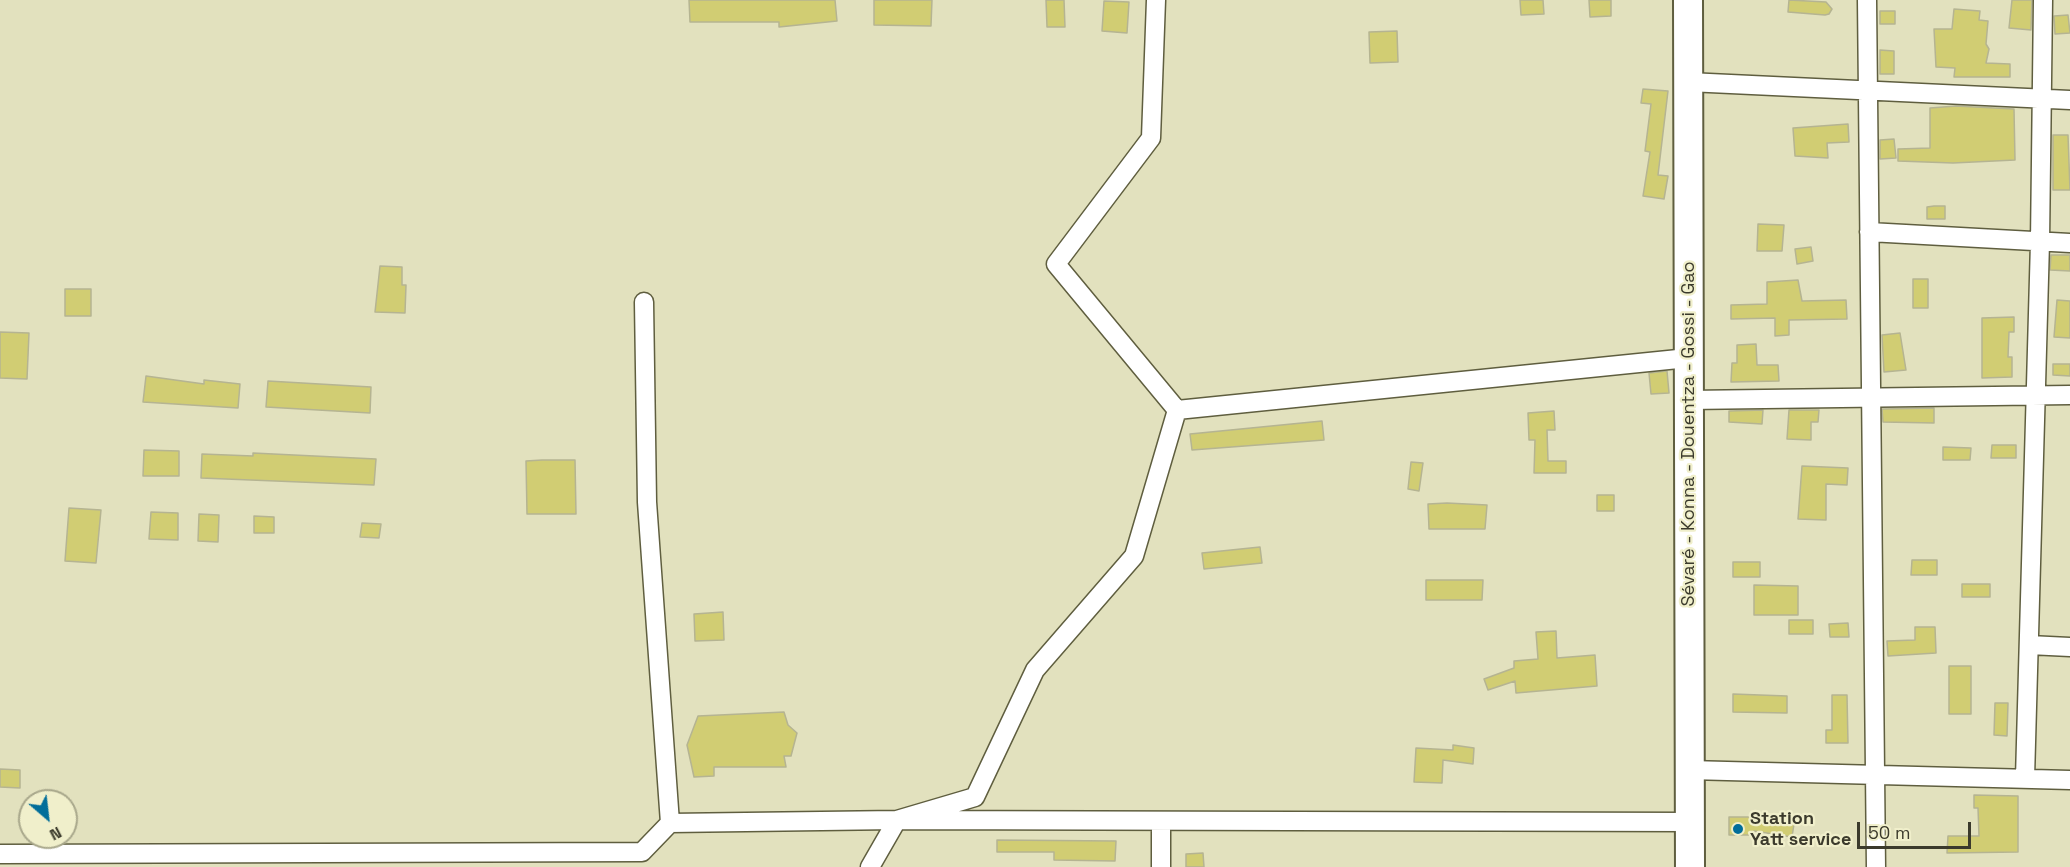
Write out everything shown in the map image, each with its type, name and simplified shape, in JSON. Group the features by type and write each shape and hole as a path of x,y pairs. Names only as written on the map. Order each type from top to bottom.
{"main road":[{"name":"Sévaré - Konna - Douentza - Gossi - Gao","path":"1688,0 1690,867"}],"street":[{"path":"1156,0 1151,138 1056,264 1177,410"},
{"path":"1867,0 1876,867"},
{"path":"2025,778 2037,394 2043,0"},
{"path":"1688,82 2070,100"},
{"path":"1869,232 2070,243"},
{"path":"644,302 647,502 670,823"},
{"path":"1177,410 1688,358"},
{"path":"1689,400 2070,395"},
{"path":"870,867 897,820 975,797 1035,670 1134,556 1177,410"},
{"path":"2029,645 2070,647"},
{"path":"1689,770 2070,780"},
{"path":"0,854 147,860 642,852 670,823 897,820 1690,822"},
{"path":"1161,821 1161,867"}],"building":[{"path":"689,0 835,0 837,21 779,27 779,22 690,22"},
{"path":"874,0 932,0 931,26 874,25"},
{"path":"1046,0 1064,0 1065,27 1047,27"},
{"path":"1520,0 1543,0 1544,14 1521,15"},
{"path":"1589,0 1611,0 1611,16 1590,17"},
{"path":"1789,0 1826,2 1832,9 1829,14 1825,15 1788,12"},
{"path":"2012,0 2032,0 2031,30 2009,28"},
{"path":"1104,1 1129,2 1127,33 1102,31"},
{"path":"1954,9 1980,11 1979,20 1988,21 1986,44 1989,49 1986,63 2010,64 2010,77 1954,77 1955,68 1936,67 1934,29 1952,29"},
{"path":"1880,11 1895,11 1895,24 1880,24"},
{"path":"2068,15 2070,33 2055,34 2054,16"},
{"path":"1397,31 1398,62 1370,63 1369,32"},
{"path":"1880,50 1894,51 1894,74 1880,74"},
{"path":"1643,89 1668,91 1658,175 1668,176 1664,199 1643,196 1650,152 1645,151 1651,104 1641,103"},
{"path":"1956,106 2014,109 2015,160 1953,163 1898,161 1898,149 1930,148 1930,108"},
{"path":"1848,124 1849,142 1827,143 1828,158 1795,156 1793,128"},
{"path":"2053,135 2068,135 2070,190 2053,190"},
{"path":"1894,139 1896,158 1880,159 1880,140"},
{"path":"1945,206 1945,219 1927,219 1927,207"},
{"path":"1758,224 1784,225 1782,251 1757,251"},
{"path":"1811,247 1813,261 1797,264 1795,249"},
{"path":"2051,255 2070,255 2070,271 2050,270"},
{"path":"380,266 402,267 402,285 406,285 405,313 375,312"},
{"path":"1913,279 1928,279 1928,308 1913,308"},
{"path":"1798,280 1802,301 1846,300 1847,319 1789,320 1789,335 1775,336 1775,318 1731,319 1731,305 1767,304 1767,282"},
{"path":"65,289 91,289 91,316 65,316"},
{"path":"2057,300 2070,301 2070,338 2054,337"},
{"path":"2014,317 2014,332 2009,332 2008,357 2012,357 2012,377 1982,378 1982,318"},
{"path":"0,332 29,333 27,379 0,378"},
{"path":"1900,333 1906,370 1884,372 1882,335"},
{"path":"1756,344 1757,365 1778,365 1779,381 1731,382 1732,363 1737,363 1737,345"},
{"path":"2053,364 2070,364 2070,376 2053,375"},
{"path":"1667,371 1669,393 1651,394 1649,373"},
{"path":"146,376 204,384 204,380 240,384 238,408 143,402"},
{"path":"268,381 371,387 370,413 266,407"},
{"path":"1934,408 1934,423 1883,422 1882,409"},
{"path":"1763,410 1762,424 1729,422 1729,411"},
{"path":"1789,410 1819,410 1818,422 1811,422 1811,440 1787,439"},
{"path":"1554,411 1555,430 1547,430 1548,461 1566,461 1566,473 1534,473 1535,440 1529,440 1528,413"},
{"path":"1322,421 1324,440 1192,450 1190,434"},
{"path":"1992,445 2016,445 2016,458 1991,458"},
{"path":"1943,447 1971,448 1970,460 1943,460"},
{"path":"144,450 179,451 179,476 143,476"},
{"path":"253,453 376,459 374,485 201,478 202,454 253,456"},
{"path":"575,460 576,514 527,514 526,461"},
{"path":"1411,462 1423,463 1419,491 1408,489"},
{"path":"1802,466 1848,468 1847,485 1826,484 1826,520 1798,519"},
{"path":"1597,495 1614,495 1614,511 1597,511"},
{"path":"1428,504 1487,505 1485,529 1429,529"},
{"path":"69,508 101,510 96,563 65,561"},
{"path":"151,512 178,513 178,540 149,539"},
{"path":"199,514 219,515 218,542 198,541"},
{"path":"254,516 274,517 274,533 254,533"},
{"path":"362,523 381,524 379,538 360,537"},
{"path":"1260,547 1262,563 1204,569 1202,553"},
{"path":"1912,560 1937,560 1937,575 1911,575"},
{"path":"1733,562 1760,562 1760,577 1733,577"},
{"path":"1426,580 1483,580 1482,600 1426,600"},
{"path":"1962,584 1990,584 1990,597 1962,597"},
{"path":"1754,585 1798,586 1798,615 1754,615"},
{"path":"723,612 724,640 695,641 694,614"},
{"path":"1789,620 1813,620 1813,634 1789,634"},
{"path":"1848,623 1849,637 1830,637 1829,624"},
{"path":"1915,627 1935,627 1936,653 1888,656 1887,641 1915,640"},
{"path":"1556,631 1557,658 1595,655 1597,686 1516,693 1515,681 1488,690 1484,679 1514,668 1514,661 1538,659 1536,632"},
{"path":"1949,666 1971,666 1971,714 1949,714"},
{"path":"1733,694 1787,696 1787,713 1733,712"},
{"path":"1832,695 1847,695 1848,743 1826,743 1826,730 1832,730"},
{"path":"1995,703 2008,703 2007,736 1994,735"},
{"path":"784,712 788,725 797,733 791,756 784,756 786,767 714,767 714,776 694,777 687,745 698,716"},
{"path":"1453,745 1474,748 1473,764 1443,760 1442,783 1414,782 1416,748 1453,750"},
{"path":"0,769 20,770 20,788 0,787"},
{"path":"1974,795 2018,796 2018,852 1947,853 1948,836 1979,836 1978,808 1974,808"},
{"path":"1729,817 1752,817 1794,824 1792,837 1754,831 1754,835 1729,835"},
{"path":"997,840 1116,841 1115,861 1054,860 1054,852 997,852"},
{"path":"1203,853 1204,867 1186,867 1186,854"}],"place":[{"name":"Station Yatt service","path":"1738,829"}]}
